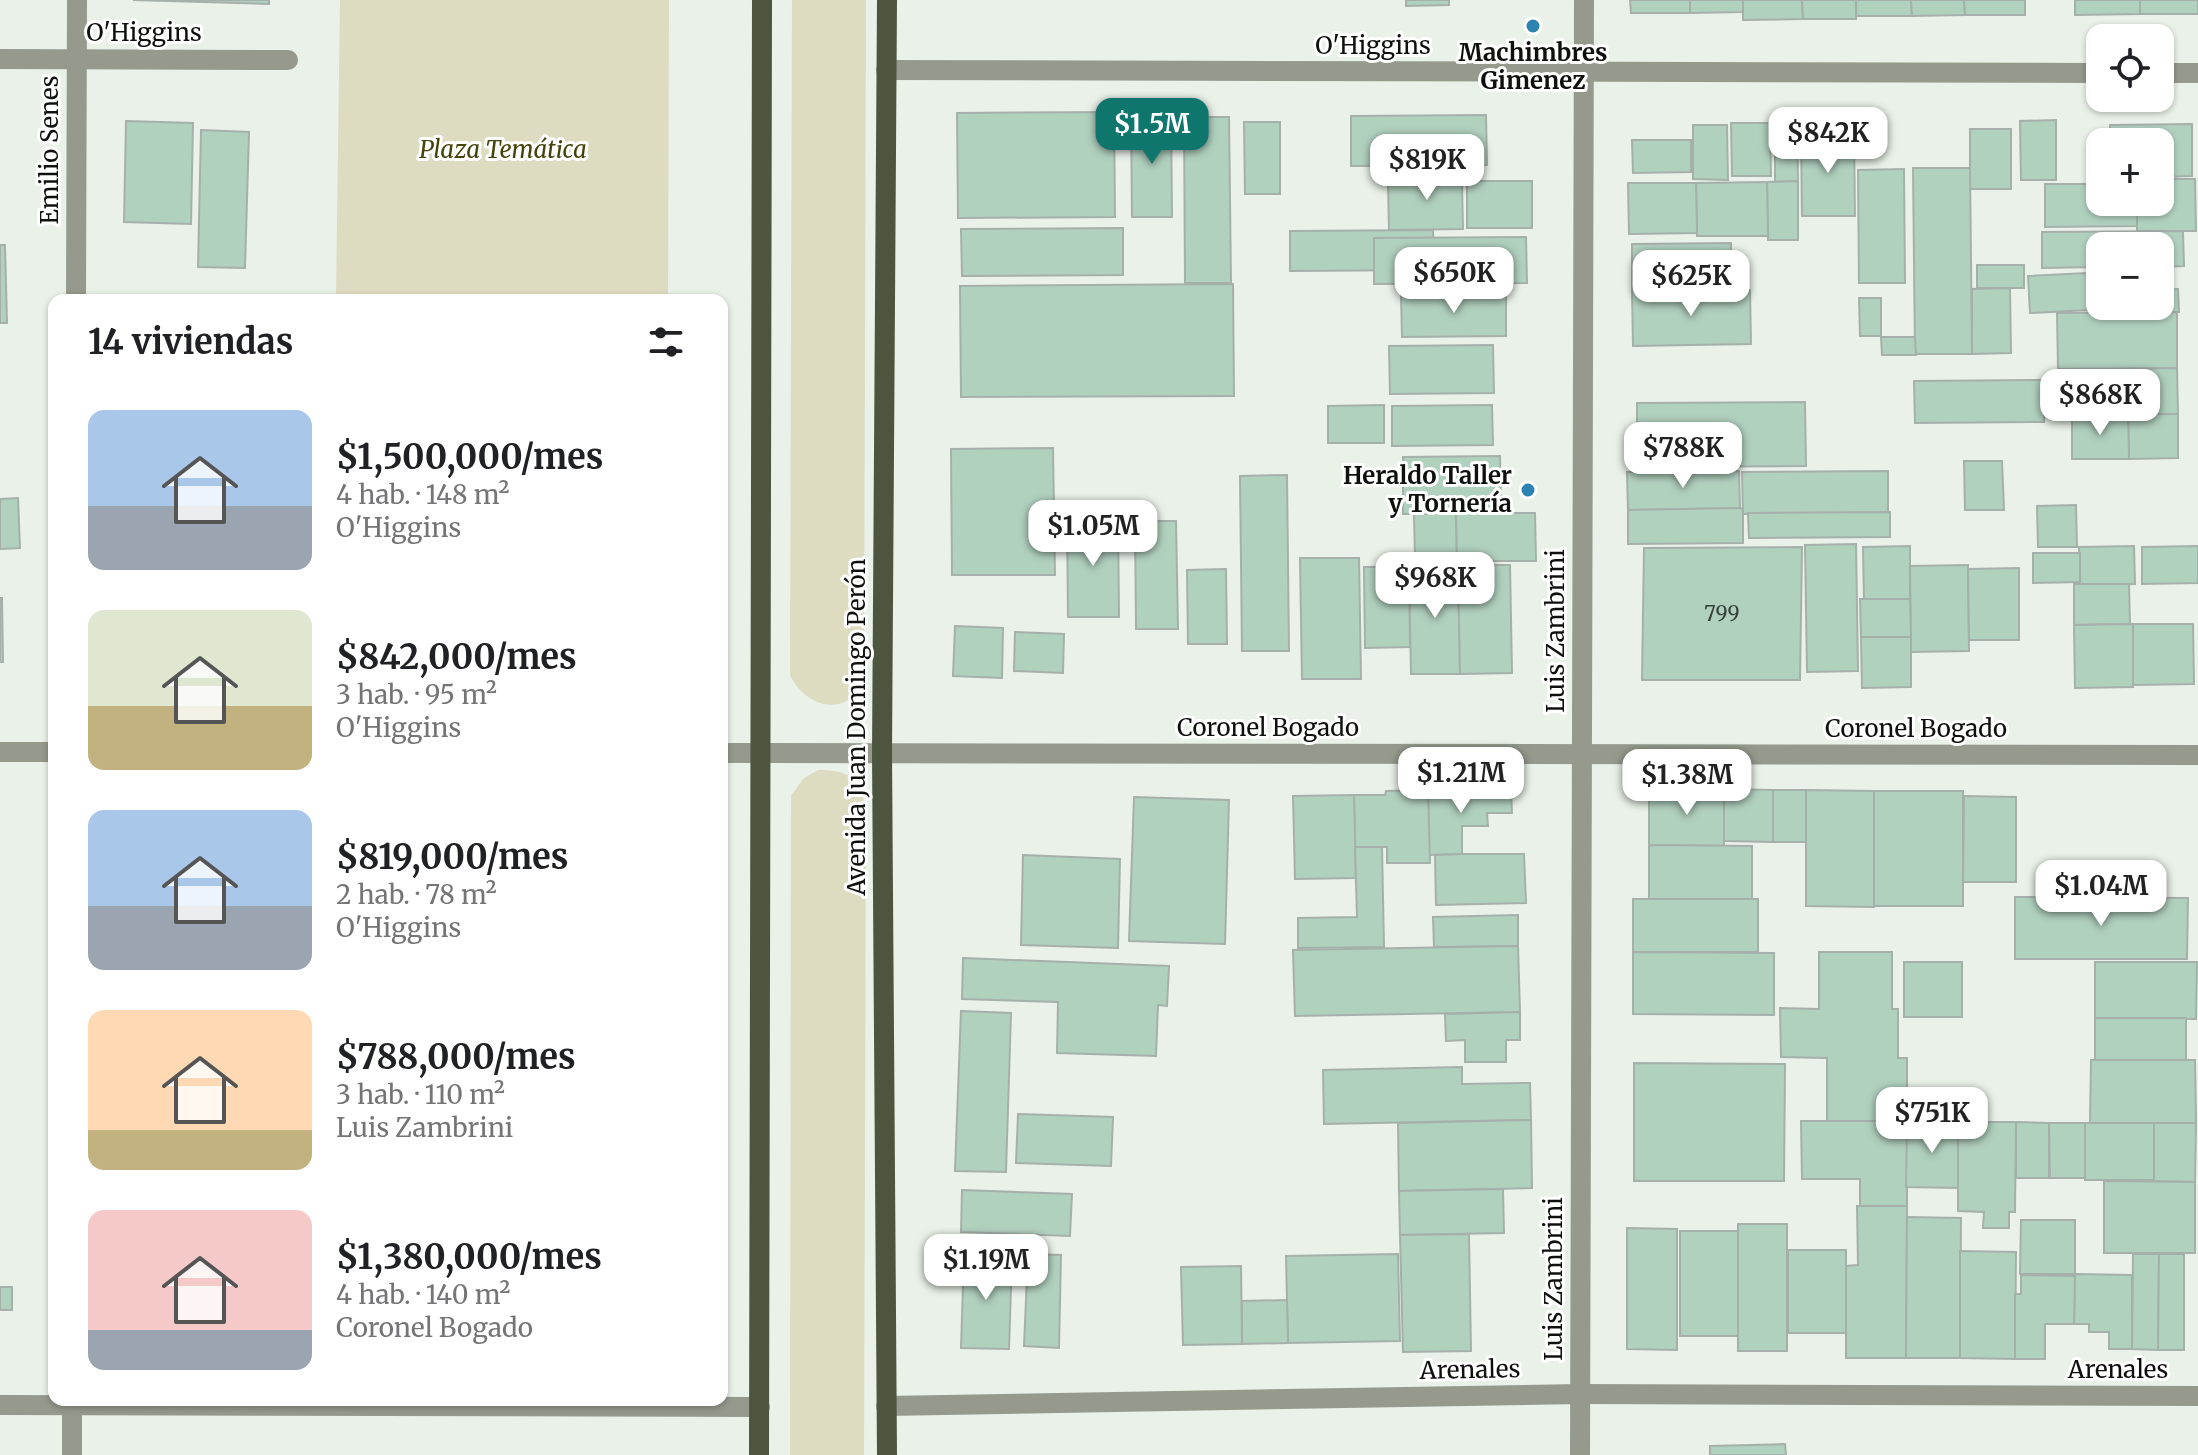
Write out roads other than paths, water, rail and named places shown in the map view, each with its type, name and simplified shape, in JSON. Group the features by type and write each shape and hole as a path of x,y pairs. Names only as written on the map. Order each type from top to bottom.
{"main road":[{"path":"759,1455 762,0"},
{"name":"Avenida Juan Domingo Perón","path":"887,0 882,753 887,1455"}],"street":[{"name":"Emilio Senes","path":"76,294 77,0"},
{"name":"Luis Zambrini","path":"1580,1455 1584,0"},
{"name":"O'Higgins","path":"0,59 288,60"},
{"name":"O'Higgins","path":"886,70 2086,73"},
{"path":"2174,73 2198,73"},
{"path":"0,752 48,752"},
{"name":"Coronel Bogado","path":"728,753 2198,755"},
{"name":"Arenales","path":"886,1406 1580,1394 2198,1396"},
{"path":"0,1405 48,1404"},
{"path":"72,1406 72,1455"},
{"path":"588,1406 760,1407"}],"place":[{"name":"Machimbres Gimenez","path":"1533,26"},
{"name":"Heraldo Taller y Tornería","path":"1528,490"}],"park label":[{"name":"Plaza Temática","path":"503,150"}]}
